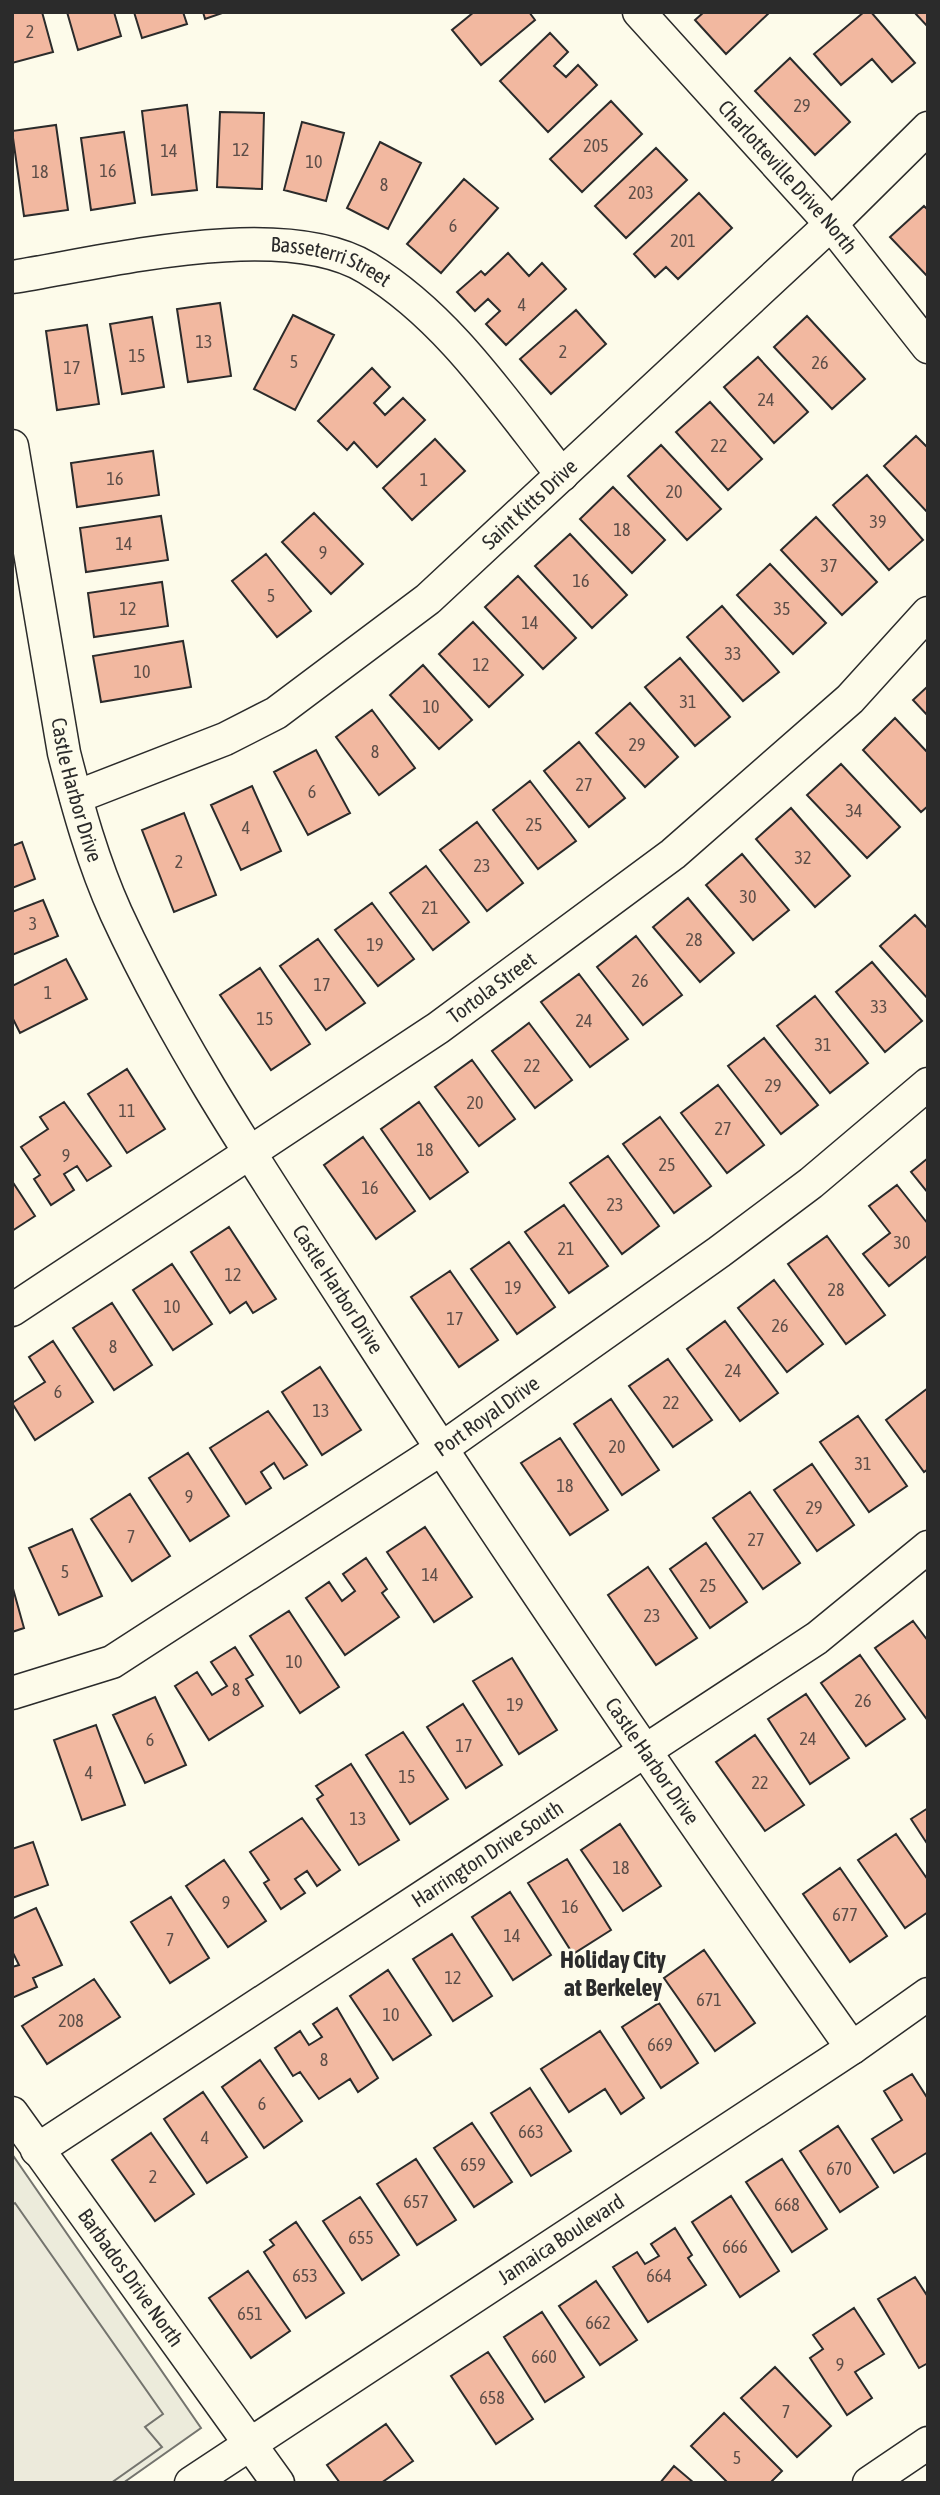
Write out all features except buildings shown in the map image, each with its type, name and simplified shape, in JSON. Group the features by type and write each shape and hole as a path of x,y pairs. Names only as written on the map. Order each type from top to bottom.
{"street":[{"name":"Charlotteville Drive North","path":"639,12 831,224 928,347"},
{"name":"Saint Kitts Drive","path":"76,797 225,739 276,713 428,599 831,224 928,128"},
{"name":"Basseterri Street","path":"12,277 231,243 271,243 325,251 365,267 406,296 436,324 466,353 562,475"},
{"name":"Castle Harbor Drive","path":"12,446 64,753 88,844 116,913 164,1006 250,1152 441,1450 643,1752 852,2049"},
{"name":"Tortola Street","path":"12,1310 438,1028 673,854 850,699 928,613"},
{"name":"Port Royal Drive","path":"12,1693 113,1662 441,1450 739,1237 811,1182 928,1084"},
{"name":"Harrington Drive South","path":"37,2150 817,1638 928,1546"},
{"name":"Jamaica Boulevard","path":"191,2483 852,2049 928,1994"},
{"name":"Barbados Drive North","path":"12,2113 247,2444 278,2483"},
{"path":"869,2483 928,2443"}],"shaded area":[{"path":"12,2154 201,2428 123,2483 12,2483"},
{"path":"15,2203 163,2414 145,2427 162,2447 111,2483 12,2483 12,2205"}],"district":[{"name":"Holiday City at Berkeley","path":"613,1974"}]}
